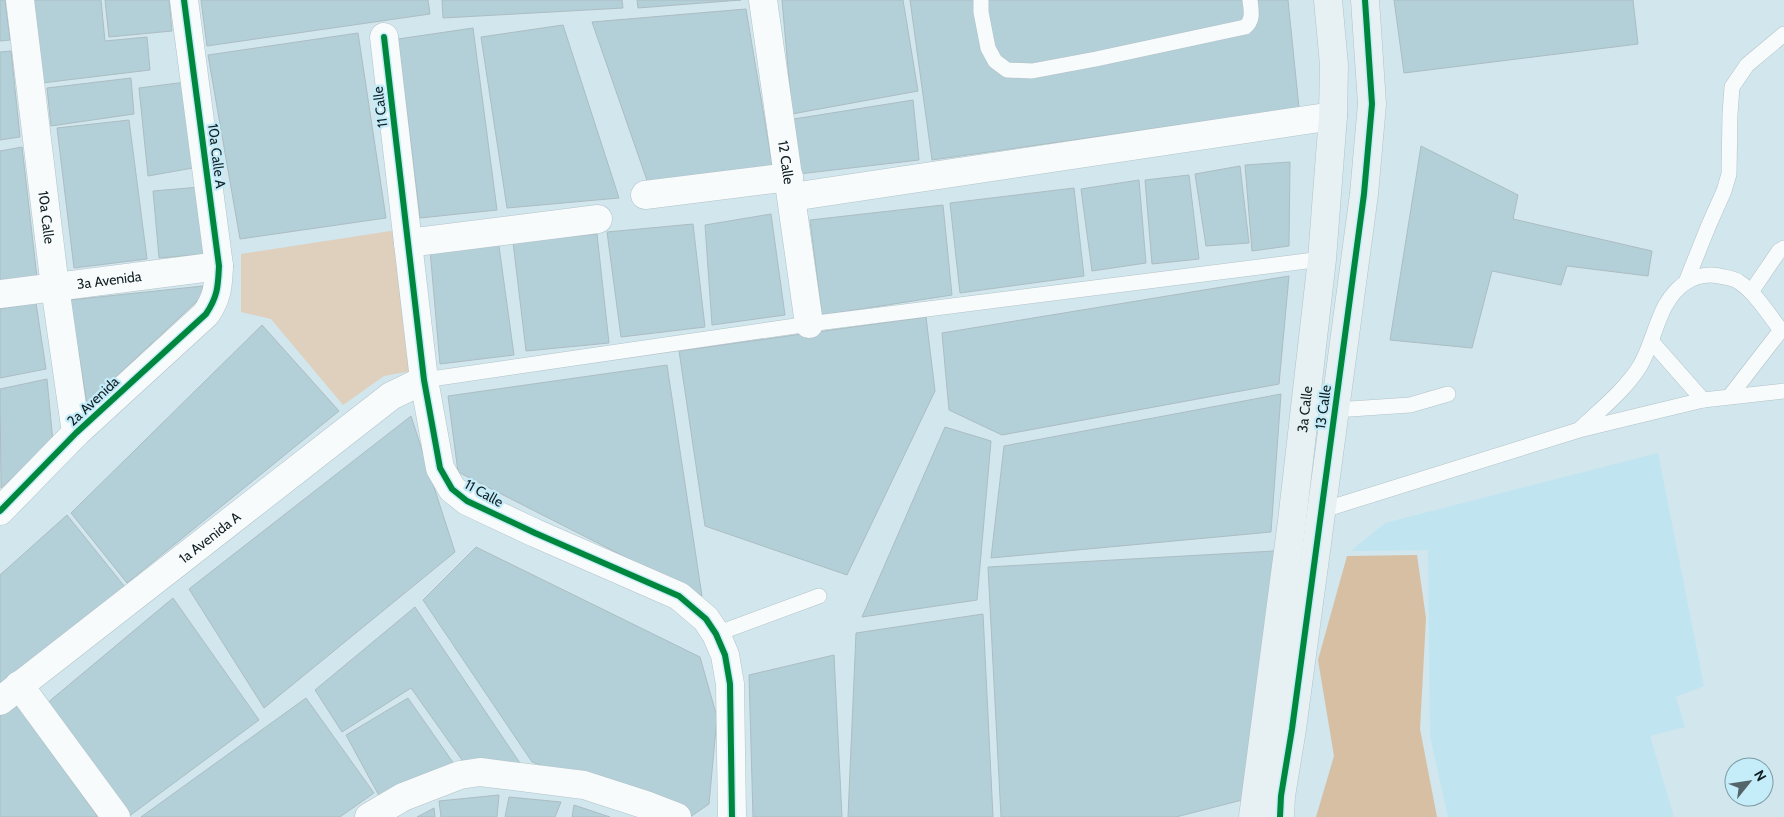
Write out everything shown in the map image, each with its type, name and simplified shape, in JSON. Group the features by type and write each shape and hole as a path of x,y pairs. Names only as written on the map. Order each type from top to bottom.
{"street":[{"name":"10a Calle","path":"20,0 55,287 76,433"},
{"name":"10a Calle A","path":"184,0 219,266 218,291 214,302 206,314"},
{"name":"12 Calle","path":"763,0 809,324"},
{"name":"3a Calle","path":"1254,817 1264,726 1292,521 1322,259 1333,116 1334,65 1328,0"},
{"name":"13 Calle","path":"1280,817 1281,796 1292,730 1364,194 1372,104 1365,0"},
{"name":"11 Calle","path":"384,37 424,380 440,468 452,489 467,501 679,596 706,619 716,634 725,655 730,684 732,817"},
{"path":"645,195 791,187 1333,116"},
{"path":"408,243 598,219"},
{"name":"3a Avenida","path":"0,294 219,266"},
{"name":"2a Avenida","path":"0,510 76,433 206,314"},
{"name":"1a Avenida A","path":"10,693 391,396 424,380"},
{"path":"10,693 116,817"},
{"path":"1264,726 1292,730"},
{"path":"368,817 403,796 460,775 480,772 584,785 677,817"}],"lane":[{"path":"981,0 988,48 995,61 1007,70 1032,71 1246,26 1250,23 1250,0"},
{"path":"1686,282 1724,192 1729,174 1732,86 1747,65 1784,34"},
{"path":"1751,292 1779,251 1784,248"},
{"path":"424,380 809,324 1322,259"},
{"path":"1579,430 1623,389 1633,376 1652,342 1660,317 1667,303 1686,282 1697,276 1719,276 1737,280 1751,292 1783,330 1730,396"},
{"path":"1652,342 1703,400"},
{"path":"1292,521 1579,430 1703,400 1784,391"},
{"path":"1335,410 1410,405 1448,394"},
{"path":"716,634 819,596"}],"shaded area":[{"path":"397,230 417,370 384,376 343,405 271,319 241,312 241,254"},
{"path":"1658,453 1704,686 1676,697 1685,727 1650,736 1674,817 1448,817 1430,736 1428,550 1351,551 1385,523"},
{"path":"1417,555 1426,618 1420,729 1437,817 1316,817 1334,756 1318,660 1347,556"}],"building":[{"path":"0,0 5,0 10,40 0,41"},
{"path":"34,0 101,0 105,41 147,37 150,70 42,83"},
{"path":"105,0 169,0 172,31 109,37"},
{"path":"201,0 428,0 430,14 207,46"},
{"path":"442,0 622,0 623,8 443,18"},
{"path":"637,0 741,0 638,8"},
{"path":"782,0 903,0 918,91 792,114"},
{"path":"910,0 1288,0 1299,108 932,160"},
{"path":"1394,0 1633,0 1638,44 1404,73"},
{"path":"746,9 774,176 650,189 592,22"},
{"path":"563,25 619,198 507,208 481,37"},
{"path":"473,28 497,210 420,218 398,39"},
{"path":"358,33 386,218 240,239 208,55"},
{"path":"11,51 20,137 0,140 0,52"},
{"path":"131,78 134,114 51,126 47,88"},
{"path":"186,82 193,168 148,176 139,88"},
{"path":"913,100 919,160 799,174 794,119"},
{"path":"129,120 147,259 74,268 57,128"},
{"path":"1421,146 1518,195 1513,219 1652,251 1648,276 1567,266 1561,285 1492,271 1472,348 1390,340"},
{"path":"22,147 37,277 0,282 0,151"},
{"path":"1290,162 1289,246 1252,251 1245,165"},
{"path":"1240,166 1249,243 1206,246 1195,174"},
{"path":"1189,175 1199,259 1152,264 1145,180"},
{"path":"1139,180 1146,263 1092,271 1081,189"},
{"path":"200,187 206,254 159,258 153,191"},
{"path":"1074,188 1084,276 960,293 950,203"},
{"path":"943,205 952,295 822,315 810,220"},
{"path":"771,214 785,315 712,325 705,225"},
{"path":"693,224 705,327 621,337 607,232"},
{"path":"597,234 609,343 526,351 513,242"},
{"path":"498,239 514,355 440,364 430,250"},
{"path":"1289,276 1279,384 1002,435 949,410 942,333"},
{"path":"203,286 198,300 87,404 70,300"},
{"path":"36,303 46,369 0,378 0,309"},
{"path":"926,317 935,391 847,575 705,526 679,351"},
{"path":"262,325 339,411 127,583 71,513"},
{"path":"667,365 702,596 458,472 448,396"},
{"path":"47,379 53,442 1,488 0,389"},
{"path":"1281,394 1271,532 991,558 1004,446"},
{"path":"411,416 455,552 264,708 189,589"},
{"path":"945,427 991,441 977,600 862,617"},
{"path":"67,515 125,587 0,687 0,575"},
{"path":"476,547 700,657 717,717 709,804 690,817 684,817 532,762 423,600"},
{"path":"1274,551 1250,798 1176,817 1001,817 988,567"},
{"path":"173,598 259,720 128,817 46,704"},
{"path":"415,607 522,766 467,767 411,688 342,732 315,690"},
{"path":"983,614 993,817 848,817 856,633"},
{"path":"834,655 842,817 753,817 749,675"},
{"path":"306,698 374,793 340,817 141,817"},
{"path":"408,698 459,771 383,803 346,735"},
{"path":"16,704 98,817 0,817 0,716"},
{"path":"499,795 497,817 441,817 439,801"},
{"path":"509,797 561,802 555,817 505,817"},
{"path":"574,805 610,817 572,817"},
{"path":"434,808 435,817 417,817"}],"cycle path":[{"path":"0,511 76,433 206,314 215,296 218,285 219,266 184,0"},
{"path":"1280,817 1281,796 1292,729 1364,194 1372,104 1365,0"},
{"path":"384,37 424,380 440,468 452,489 467,501 679,596 706,619 716,634 725,655 730,684 732,817"}]}
